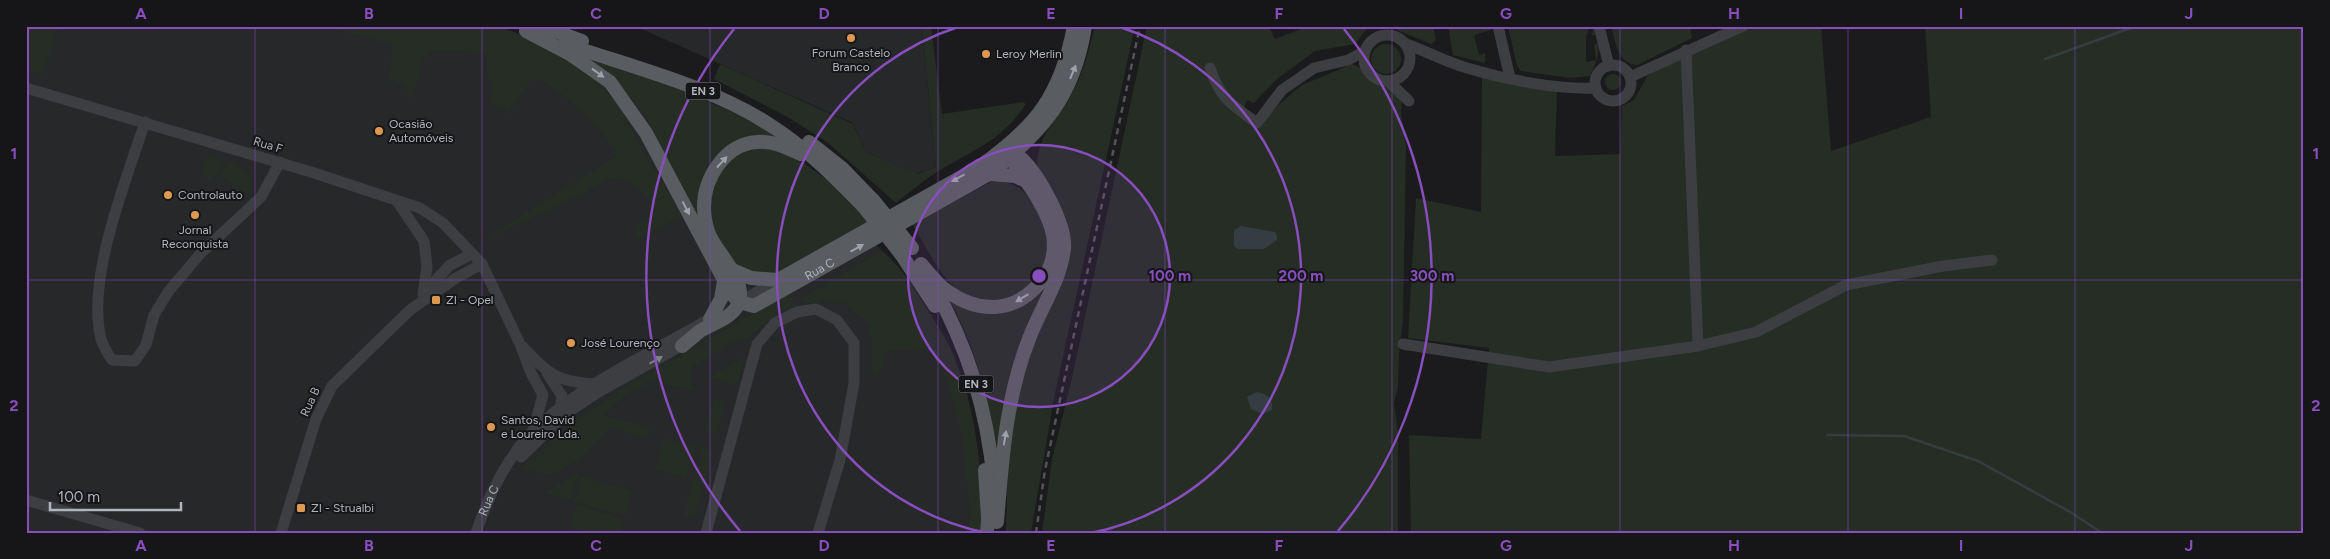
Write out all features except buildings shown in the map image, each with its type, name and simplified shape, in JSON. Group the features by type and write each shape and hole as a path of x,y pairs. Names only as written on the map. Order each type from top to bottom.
{"main road":[{"name":"EN 3","path":"513,26 705,92 769,124 807,151 837,179 869,203"},
{"name":"EN 3","path":"541,26 708,86 771,118 810,142 843,169 906,251 943,319 966,372 983,445 988,518 987,533"},
{"path":"921,264 947,291 976,305 996,308 1024,299 1046,277 1054,248 1048,220 1022,159 1007,153 1037,123 1054,93 1069,52 1074,26"},
{"name":"Rua C","path":"778,280 1007,153 1037,133 1063,96 1081,54 1085,26"},
{"path":"526,31 570,54 610,82 646,132 727,275 739,288 740,302 732,312 682,346"},
{"path":"997,527 1003,451 1013,391 1028,340 1056,280 1064,247 1057,215 1029,176 1031,152 1037,133"},
{"path":"710,318 721,299 727,275 709,234 704,208 706,186 719,163 736,148 756,142 777,144 800,154 837,179"},
{"name":"Rua C","path":"754,306 989,174 1007,153"},
{"path":"989,174 1029,176"},
{"name":"EN 3","path":"906,251 921,264 949,314 972,368 990,443 997,527"},
{"path":"727,275 778,280"},
{"path":"740,302 754,306"}],"street":[{"path":"1210,68 1217,90 1232,105 1257,124 1282,90 1314,68 1348,60 1365,51 1374,39 1380,26"},
{"path":"1498,26 1510,78"},
{"path":"1599,26 1609,66"},
{"path":"1630,77 1686,50 1743,26"},
{"path":"1374,39 1391,31 1406,44 1466,68 1551,85 1596,88"},
{"path":"1406,44 1410,58"},
{"path":"1348,60 1374,76 1388,81 1409,102 1404,73 1410,58 1423,50"},
{"path":"1686,50 1698,346"},
{"path":"1365,51 1364,58 1368,71"},
{"path":"1609,66 1619,66 1630,77 1628,94 1619,101 1613,102 1602,98 1596,88 1596,77 1604,68 1609,66"},
{"path":"1388,81 1404,73"},
{"name":"Rua F","path":"26,88 280,162 420,208 443,223 482,264 520,344"},
{"path":"145,122 118,204 102,270 98,303 101,340 112,360 135,362 146,346 154,315 168,292 201,253 261,197 280,162"},
{"name":"Rua B","path":"397,201 424,241 427,268 422,294"},
{"name":"Rua B","path":"281,533 316,419 332,386 410,310 422,294 450,265 472,254"},
{"path":"1403,344 1549,367 1698,346 1756,332 1846,285 1943,266 1992,260"},
{"name":"Rua B","path":"410,310 456,278 482,264"},
{"name":"Rua C","path":"505,472 562,412 595,384 778,280"},
{"name":"Rua C","path":"476,533 498,481 533,431 562,412 754,306"},
{"path":"706,533 757,344 775,323 797,312 816,309 837,320 854,343 854,383 840,460 818,533"},
{"path":"520,344 543,368 562,396 562,412"},
{"path":"520,344 530,373 543,395 562,412"},
{"path":"543,368 571,383 595,384"},
{"path":"533,431 543,395"},
{"path":"26,500 140,533"}],"shaded area":[{"path":"26,26 486,26 635,72 767,133 882,251 959,389 973,486 968,533 26,533"},
{"path":"26,26 58,26 43,74 26,70"},
{"path":"325,26 496,26 555,46 592,76 615,101 682,217 638,238 634,226 648,220 656,210 638,188 612,177 566,203 483,240 616,156 601,132 584,113 541,80 532,79 507,115 505,110 490,103 492,81 487,78 487,54 439,50 428,54 420,69 411,102 406,87 390,79 392,45"},
{"path":"635,26 922,26 936,167 915,174 866,152 853,123"},
{"path":"922,26 931,26 942,114 1023,102 1026,104 1007,127 987,143 934,174 896,203 827,142 786,116 714,79 720,64 853,124 866,152 917,174 936,167"},
{"path":"1095,26 1135,26 1054,398 1031,533 1006,533 1008,446 1024,365 1062,277 1037,163 1041,143 1045,135 1078,82"},
{"path":"1147,26 1269,26 1275,39 1309,26 1369,26 1355,44 1315,51 1277,79 1254,103 1247,100 1242,112 1257,123 1302,85 1352,64 1368,71 1373,79 1398,89 1402,97 1401,114 1406,146 1403,319 1398,387 1394,404 1398,431 1398,533 1042,533 1052,459 1072,378"},
{"path":"1396,26 1433,26 1436,40 1431,44 1397,30"},
{"path":"1448,26 1491,26 1491,30 1474,35 1479,55 1485,53 1485,63 1453,55"},
{"path":"1508,26 1594,26 1596,35 1592,35 1593,29 1589,29 1586,37 1586,62 1596,60 1594,45 1598,43 1598,56 1590,76 1570,78 1521,71 1517,66"},
{"path":"1611,26 1690,26 1692,38 1637,65 1630,63 1621,56"},
{"path":"1750,26 1821,26 1831,151 1931,117 1925,26 2304,26 2304,533 1411,533 1409,435 1481,439 1489,348 1408,338 1416,198 1481,212 1482,74 1557,89 1555,156 1620,154 1622,106 1634,100 1648,75 1702,47"},
{"path":"1386,44 1397,48 1401,59 1397,70 1386,74 1375,70 1371,59 1375,48"},
{"path":"583,55 664,82 734,113 779,136 762,135 748,137 721,153 702,227 644,114 616,80"},
{"path":"1610,74 1616,74 1621,79 1619,88 1610,90 1605,85 1605,79"},
{"path":"777,144 833,184 870,221 782,271 760,274 745,269 732,259 722,247 714,231 710,215 710,199 715,179 736,149"},
{"path":"208,155 227,161 211,180 199,174"},
{"path":"229,162 248,173 252,183 249,194 219,176"},
{"path":"991,182 1003,182 1013,185 1027,196 1040,217 1047,242 1048,254 1046,265 1041,275 1027,288 1011,298 992,301 970,298 955,288 947,280 912,224"},
{"path":"1241,226 1275,232 1277,240 1264,249 1238,249 1234,246 1234,230"},
{"path":"882,251 900,269 942,333 951,348 964,384 970,404 978,447 981,490 980,533 968,533 970,514 962,436 948,381 930,349 887,351 878,376 872,373 872,337 868,323 843,303 827,300 815,304 798,300"},
{"path":"1044,291 997,447 989,408 972,350 947,295 1015,309"},
{"path":"789,293 795,304 771,318 748,338 731,343 691,368 689,380 696,392 649,380 647,385 628,393 604,415 650,428 646,438 609,428 582,458 551,475 521,469 570,425 622,389"},
{"path":"746,356 737,386 710,377"},
{"path":"1257,392 1269,398 1272,403 1272,410 1263,414 1251,409 1247,397"},
{"path":"714,399 725,402 716,434 705,432"},
{"path":"664,438 696,446 686,478 655,469"},
{"path":"703,450 713,454 694,517 683,515"},
{"path":"579,472 571,500 547,493 548,491"},
{"path":"581,476 632,491 625,516 574,502"},
{"path":"577,505 623,519 620,533 589,533 570,528"}],"waterway":[{"path":"2045,59 2136,26"},
{"path":"1827,435 1904,436 1978,461 2072,513 2102,533"}],"railway":[{"path":"1036,533 1045,470 1140,26"}],"place":[{"name":"Forum Castelo Branco","path":"851,38"},
{"name":"Leroy Merlin","path":"986,54"},
{"name":"Ocasião Automóveis","path":"379,131"},
{"name":"Controlauto","path":"168,195"},
{"name":"Jornal Reconquista","path":"195,215"},
{"name":"ZI - Opel","path":"436,300"},
{"name":"José Lourenço","path":"571,343"},
{"name":"Santos, David e Loureiro Lda.","path":"491,427"},
{"name":"ZI - Strualbi","path":"301,508"}]}
